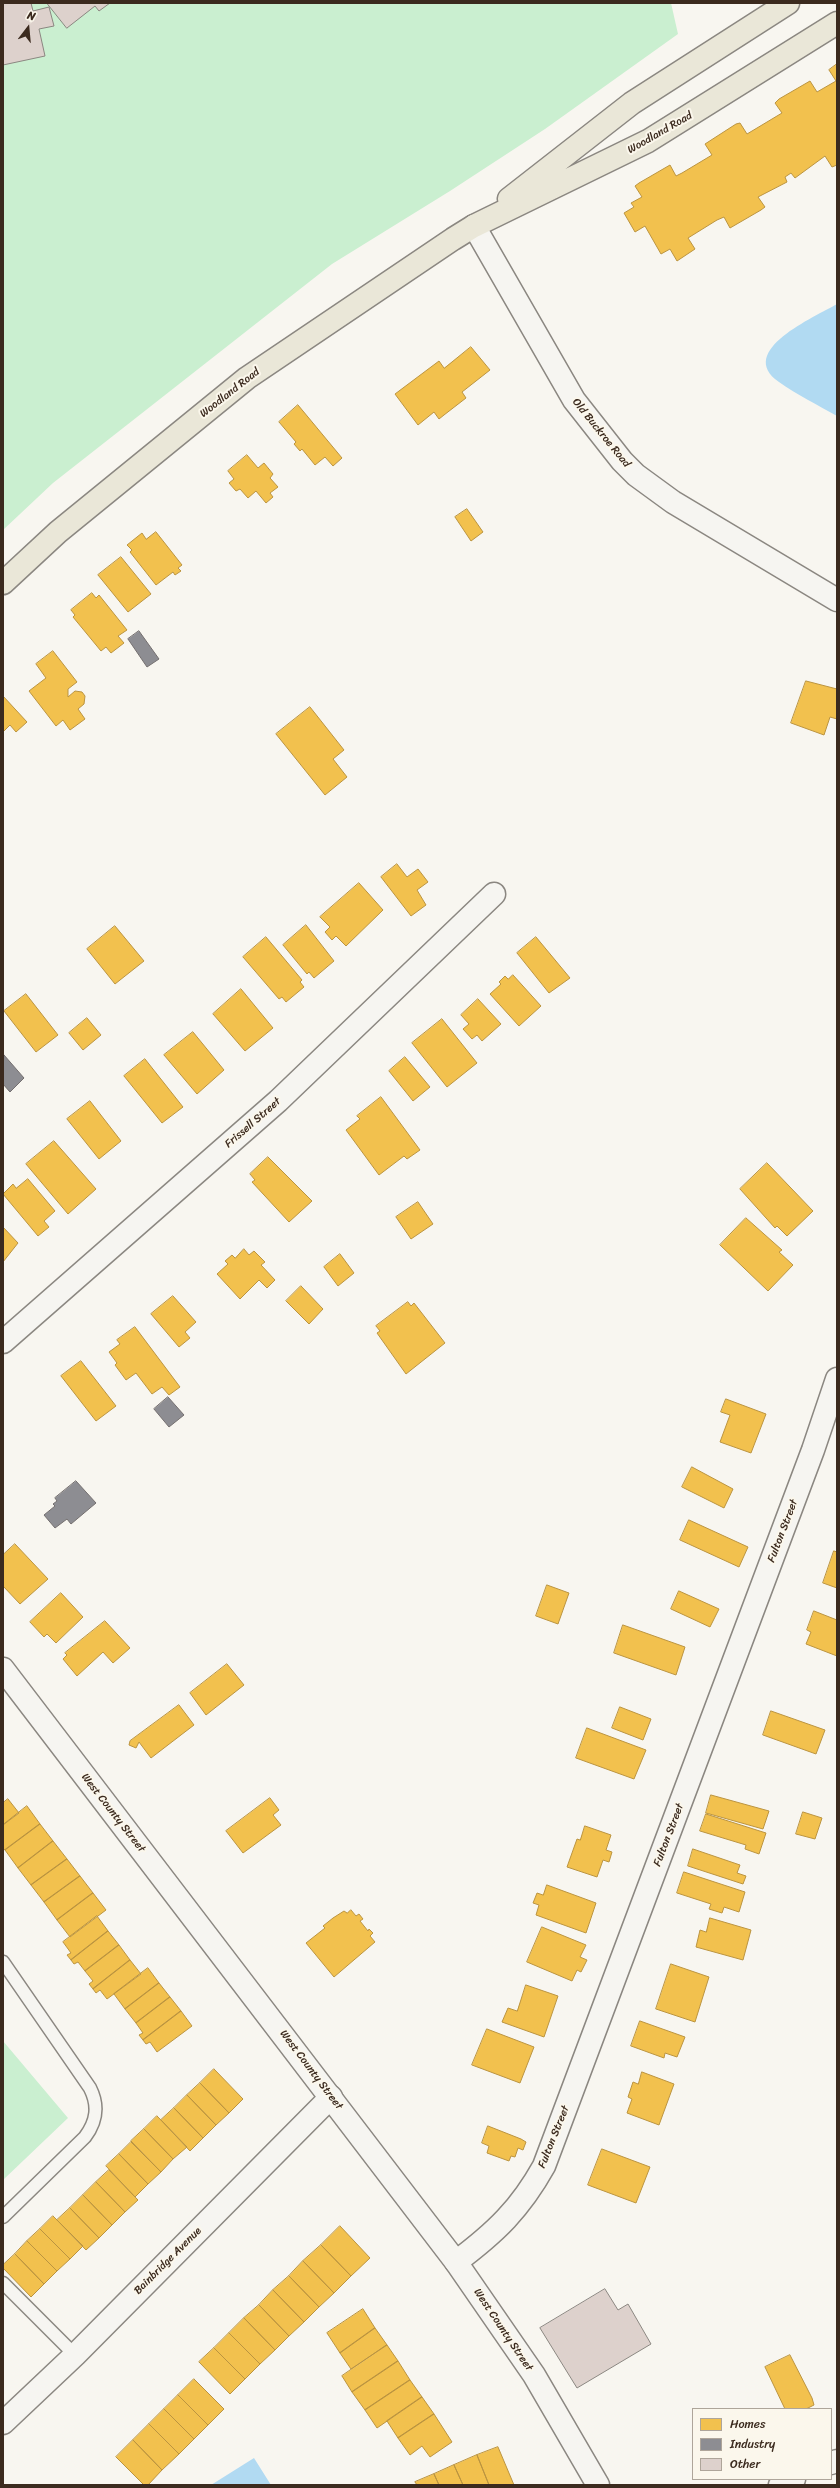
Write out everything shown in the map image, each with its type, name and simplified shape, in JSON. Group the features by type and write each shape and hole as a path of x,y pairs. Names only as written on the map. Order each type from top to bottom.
{"main road":[{"name":"Woodland Road","path":"3,583 58,532 247,378 474,226 632,103 788,3"},
{"name":"Woodland Road","path":"474,226 648,141 837,23"}],"street":[{"name":"Old Buckroe Road","path":"474,226 566,388 589,421 622,461 636,474 673,502 837,600"},
{"name":"Frissell Street","path":"3,1342 278,1102 494,894"},
{"name":"Fulton Street","path":"456,2262 478,2246 516,2210 546,2160 813,1450 837,1379"},
{"name":"West County Street","path":"3,1669 456,2262 534,2375 598,2485"},
{"name":"Bainbridge Avenue","path":"3,2423 75,2355 331,2097"},
{"path":"780,2485 792,2480"}],"lane":[{"path":"3,1962 90,2088 96,2106 93,2124 85,2137 3,2217"},
{"path":"3,2283 75,2355"}],"green space":[{"path":"3,3 671,3 678,34 545,129 450,191 332,264 53,483 3,530"},
{"path":"3,2041 68,2118 3,2180"}],"water":[{"path":"837,304 837,416 800,396 779,382 768,370 766,359 772,347 783,336 812,317"},
{"path":"254,2458 271,2485 211,2485"}],"building: Homes":[{"path":"837,64 837,165 832,167 825,156 795,178 791,173 785,177 787,182 758,197 765,207 761,210 730,228 724,217 688,238 695,249 677,261 670,249 661,254 645,226 635,232 624,213 634,207 631,203 642,197 635,186 670,165 676,176 712,155 705,144 736,124 740,123 747,134 782,113 775,103 779,99 810,81 817,92 836,81 829,70"},
{"path":"471,347 490,370 462,392 466,398 439,419 434,412 418,425 395,394 439,361 444,368"},
{"path":"298,405 342,458 333,466 325,457 315,465 302,449 300,451 294,444 296,442 279,422"},
{"path":"247,455 258,468 264,463 273,474 270,478 278,487 270,493 273,497 266,503 256,491 248,498 240,489 236,491 229,483 234,479 228,471"},
{"path":"467,509 483,532 471,541 455,517"},
{"path":"156,532 182,565 178,568 181,571 175,575 173,572 156,585 130,552 132,550 127,545 142,533 146,539"},
{"path":"121,557 151,594 128,612 98,575"},
{"path":"92,593 96,598 99,595 127,630 118,636 124,643 111,653 106,647 101,651 73,617 75,615 71,610"},
{"path":"53,651 77,682 68,689 68,697 75,691 82,692 85,696 84,704 78,709 85,719 70,730 63,720 56,726 29,691 46,678 36,664"},
{"path":"806,681 837,689 837,719 830,717 824,735 791,723"},
{"path":"3,696 27,722 16,732 10,725 3,732"},
{"path":"310,707 344,750 333,759 347,777 325,795 276,734"},
{"path":"397,864 407,877 418,869 428,882 417,890 426,905 411,916 381,877"},
{"path":"359,883 383,910 346,946 336,936 332,940 325,932 330,927 320,917"},
{"path":"306,925 334,961 314,978 309,972 307,974 283,945"},
{"path":"115,926 144,961 115,984 87,949"},
{"path":"266,937 302,980 300,982 304,987 286,1002 282,997 279,999 243,957"},
{"path":"536,937 570,978 549,993 517,953"},
{"path":"513,975 541,1006 519,1026 490,994 501,984 499,982 505,976 508,979"},
{"path":"241,989 273,1028 245,1051 213,1014"},
{"path":"26,994 58,1035 36,1052 4,1011"},
{"path":"478,999 501,1024 482,1041 477,1035 472,1039 463,1029 469,1024 461,1015"},
{"path":"87,1018 101,1035 83,1050 69,1033"},
{"path":"442,1019 477,1063 447,1087 412,1043"},
{"path":"193,1032 224,1070 197,1094 164,1055"},
{"path":"405,1057 430,1087 413,1101 389,1071"},
{"path":"145,1059 183,1107 162,1123 124,1076"},
{"path":"381,1097 420,1150 407,1159 404,1156 379,1175 346,1130 360,1119 357,1116"},
{"path":"90,1101 121,1141 99,1159 67,1119"},
{"path":"54,1141 96,1189 68,1214 26,1164"},
{"path":"268,1157 312,1201 289,1222 252,1182 255,1180 250,1174"},
{"path":"767,1163 813,1211 787,1236 777,1226 775,1228 740,1189"},
{"path":"28,1179 55,1211 44,1221 49,1227 38,1236 3,1194 13,1184 16,1188"},
{"path":"418,1202 433,1224 411,1239 396,1217"},
{"path":"746,1218 782,1250 779,1252 793,1265 768,1291 720,1245"},
{"path":"3,1227 18,1243 3,1262"},
{"path":"244,1249 249,1255 254,1251 265,1262 261,1265 275,1280 267,1288 259,1280 240,1299 217,1274 228,1264 225,1261 232,1255 235,1258"},
{"path":"340,1254 354,1273 338,1286 324,1267"},
{"path":"301,1286 323,1309 309,1324 286,1301"},
{"path":"173,1296 196,1322 185,1332 190,1338 179,1347 151,1314"},
{"path":"408,1302 411,1306 414,1303 445,1343 406,1374 377,1333 380,1331 376,1326"},
{"path":"135,1327 180,1387 169,1395 162,1387 152,1394 136,1373 126,1380 115,1365 117,1363 109,1352 120,1344 117,1340"},
{"path":"81,1361 116,1406 96,1421 61,1376"},
{"path":"726,1399 766,1414 751,1453 720,1442 730,1415 721,1412"},
{"path":"692,1467 733,1489 724,1508 682,1487"},
{"path":"689,1520 748,1547 739,1567 680,1540"},
{"path":"15,1544 48,1579 20,1604 3,1586 3,1555"},
{"path":"834,1551 837,1552 837,1588 823,1583"},
{"path":"547,1585 569,1593 558,1624 536,1616"},
{"path":"679,1591 719,1609 710,1627 671,1609"},
{"path":"61,1593 83,1617 56,1643 47,1634 44,1637 30,1622"},
{"path":"814,1611 837,1620 837,1656 806,1644 811,1632 807,1630"},
{"path":"105,1621 130,1648 113,1663 103,1652 77,1676 63,1659 67,1655 65,1653"},
{"path":"623,1625 685,1647 676,1675 614,1653"},
{"path":"227,1664 244,1685 206,1715 190,1693"},
{"path":"179,1705 194,1725 151,1758 139,1742 136,1748 129,1745 130,1741"},
{"path":"620,1707 651,1719 643,1740 612,1728"},
{"path":"771,1711 825,1730 816,1754 763,1735"},
{"path":"587,1728 646,1750 634,1779 576,1758"},
{"path":"711,1795 769,1811 763,1829 706,1813"},
{"path":"270,1798 279,1810 273,1815 281,1825 243,1853 226,1831"},
{"path":"8,1799 19,1813 3,1825 3,1803"},
{"path":"27,1806 40,1824 5,1850 3,1848 3,1825"},
{"path":"803,1812 822,1818 815,1839 796,1834"},
{"path":"706,1814 766,1833 759,1854 745,1849 746,1845 700,1831"},
{"path":"40,1824 53,1841 18,1868 5,1850"},
{"path":"585,1826 611,1835 606,1850 612,1852 609,1862 603,1860 597,1877 567,1867 577,1839 580,1840"},
{"path":"53,1841 67,1859 31,1885 18,1868"},
{"path":"693,1849 740,1865 737,1873 746,1876 743,1884 688,1866"},
{"path":"67,1859 80,1876 44,1902 31,1885"},
{"path":"684,1872 745,1892 739,1912 724,1907 722,1913 709,1909 711,1904 677,1893"},
{"path":"80,1876 93,1893 57,1920 44,1902"},
{"path":"547,1885 596,1903 586,1933 536,1915 539,1905 533,1903 537,1893 543,1895"},
{"path":"93,1893 106,1910 70,1937 57,1920"},
{"path":"351,1910 356,1916 359,1914 363,1919 360,1921 368,1931 369,1929 373,1933 370,1936 375,1942 334,1977 306,1943 325,1928 323,1926 333,1918 344,1911 347,1913"},
{"path":"97,1916 108,1931 71,1960 67,1955 71,1953 63,1942"},
{"path":"710,1918 751,1930 743,1960 696,1947 700,1930 706,1932"},
{"path":"542,1927 586,1945 580,1957 587,1960 581,1972 577,1970 572,1981 527,1962"},
{"path":"108,1931 119,1945 85,1971 78,1962 74,1964 71,1960"},
{"path":"119,1945 130,1960 93,1989 89,1984 93,1981 85,1971"},
{"path":"130,1960 141,1974 107,1999 100,1990 96,1993 93,1989"},
{"path":"671,1964 709,1977 695,2022 656,2009"},
{"path":"148,1968 159,1983 125,2009 114,1994"},
{"path":"159,1983 170,1997 136,2023 125,2009"},
{"path":"526,1985 558,1996 544,2037 502,2022 508,2008 517,2011"},
{"path":"170,1997 181,2011 143,2040 139,2035 143,2033 136,2023"},
{"path":"181,2011 192,2026 157,2052 150,2042 146,2044 143,2040"},
{"path":"640,2021 685,2037 677,2057 665,2053 664,2058 631,2046"},
{"path":"487,2029 534,2047 520,2083 472,2065"},
{"path":"214,2069 243,2099 229,2113 200,2083"},
{"path":"642,2072 674,2084 659,2125 627,2113 632,2099 628,2097 633,2082 638,2084"},
{"path":"200,2083 229,2113 216,2125 187,2095"},
{"path":"187,2095 216,2125 203,2138 174,2108"},
{"path":"174,2108 203,2138 190,2151 161,2120"},
{"path":"157,2116 187,2147 173,2159 144,2129"},
{"path":"488,2126 526,2142 523,2150 518,2148 515,2157 511,2156 509,2161 487,2153 489,2146 482,2143"},
{"path":"144,2129 173,2159 161,2172 131,2141"},
{"path":"131,2142 161,2172 148,2184 119,2154"},
{"path":"602,2149 650,2167 636,2203 588,2185"},
{"path":"119,2154 148,2184 135,2197 106,2166"},
{"path":"109,2170 138,2200 125,2212 96,2182"},
{"path":"96,2182 125,2212 112,2225 83,2195"},
{"path":"83,2195 112,2225 99,2238 70,2208"},
{"path":"70,2208 99,2238 86,2250 57,2220"},
{"path":"53,2216 83,2246 70,2259 40,2229"},
{"path":"340,2226 370,2258 351,2276 321,2245"},
{"path":"40,2229 70,2259 57,2271 27,2241"},
{"path":"27,2241 57,2271 44,2284 15,2254"},
{"path":"321,2245 351,2276 334,2293 303,2261"},
{"path":"15,2254 44,2284 31,2297 3,2268 3,2265"},
{"path":"303,2261 334,2293 319,2307 289,2276"},
{"path":"289,2276 319,2307 304,2322 273,2290"},
{"path":"273,2290 304,2322 289,2336 259,2305"},
{"path":"259,2305 289,2336 275,2350 244,2318"},
{"path":"363,2309 375,2328 340,2353 327,2333"},
{"path":"244,2318 275,2350 260,2364 229,2333"},
{"path":"375,2328 387,2345 351,2369 340,2353"},
{"path":"229,2333 260,2364 245,2379 214,2348"},
{"path":"387,2345 398,2361 352,2392 342,2376"},
{"path":"214,2348 245,2379 230,2394 199,2362"},
{"path":"790,2355 812,2398 814,2405 808,2408 785,2408 765,2367"},
{"path":"398,2361 410,2380 365,2410 352,2392"},
{"path":"194,2379 224,2409 208,2425 178,2395"},
{"path":"410,2380 422,2397 377,2428 365,2410"},
{"path":"178,2395 208,2425 194,2439 164,2409"},
{"path":"422,2397 434,2414 398,2438 387,2421"},
{"path":"164,2409 194,2439 179,2454 149,2424"},
{"path":"434,2414 452,2442 430,2457 422,2446 410,2455 398,2438"},
{"path":"149,2424 179,2454 162,2470 133,2440"},
{"path":"133,2440 162,2470 148,2485 144,2485 116,2457"},
{"path":"498,2447 514,2485 489,2485 477,2455"},
{"path":"477,2455 489,2485 463,2485 454,2465"},
{"path":"454,2465 463,2485 439,2485 434,2474"},
{"path":"434,2474 439,2485 417,2485 415,2482"}],"building: Industry":[{"path":"139,631 159,659 147,667 128,639"},
{"path":"4,1055 24,1078 10,1092 3,1084"},
{"path":"168,1397 184,1415 169,1427 154,1409"},
{"path":"76,1481 96,1503 71,1524 67,1519 55,1528 44,1515 55,1506 53,1504 57,1501 55,1498"}],"building: Other":[{"path":"3,3 31,3 33,11 49,7 54,26 39,29 45,56 3,65"},
{"path":"47,3 110,3 99,11 95,6 67,28"},
{"path":"605,2289 618,2310 628,2304 651,2344 577,2388 540,2328"}]}
